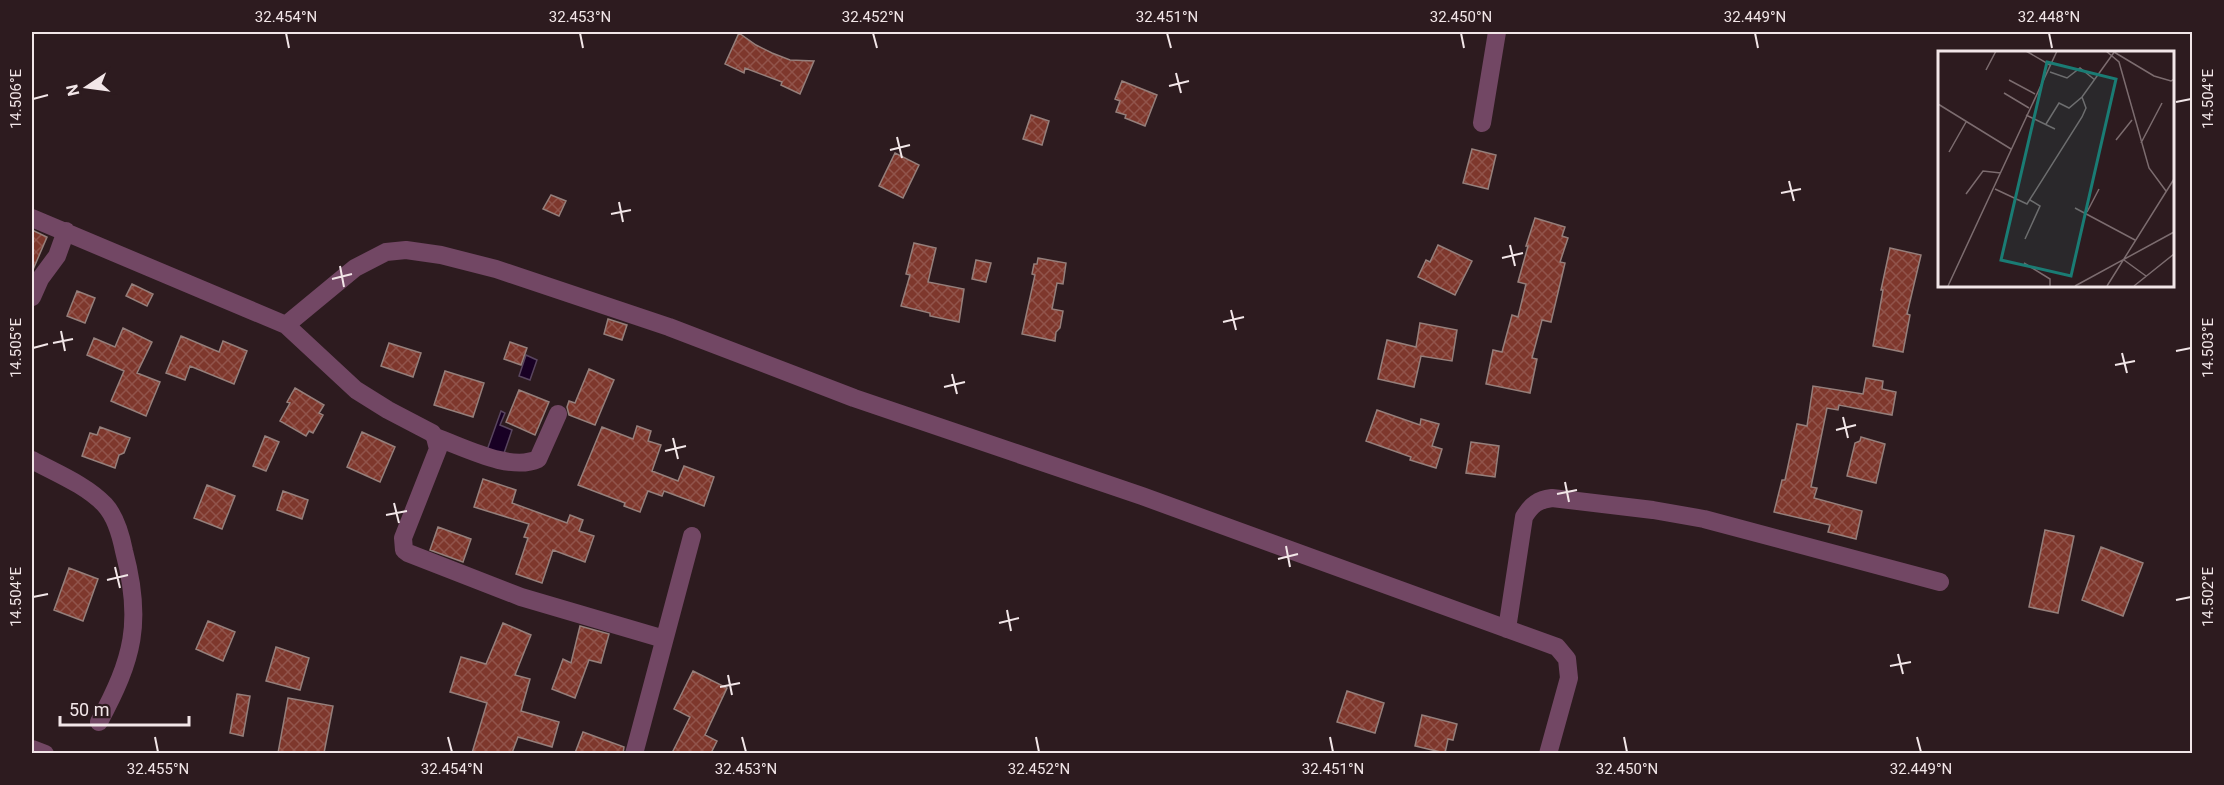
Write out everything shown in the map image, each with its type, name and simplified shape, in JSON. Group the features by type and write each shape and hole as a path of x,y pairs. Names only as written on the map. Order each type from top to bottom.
{"street":[{"path":"1482,123 1497,32"},
{"path":"32,218 286,325 356,390 388,410 426,429 435,437 506,462 528,464 538,459 558,414"},
{"path":"32,297 40,279 57,256 66,231"},
{"path":"286,325 355,268 386,252 406,250 485,266 568,292 669,327 854,398 1142,496 1416,598 1557,647 1567,659 1569,678 1548,753"},
{"path":"435,437 438,449 436,456 420,490 403,538 404,549 408,553 521,597 664,639"},
{"path":"32,460 88,491 107,508 116,524 126,556 133,591 134,627 128,660 117,689 99,722"},
{"path":"1507,629 1524,517 1530,507 1539,500 1552,498 1653,510 1704,519 1940,582"},
{"path":"634,753 692,536"},
{"path":"32,749 45,753"}],"shaded area":[{"path":"526,355 537,360 530,380 519,376"},
{"path":"501,411 505,413 500,425 512,430 502,459 486,453"}],"building":[{"path":"739,33 756,45 790,60 814,61 800,94 781,85 782,82 745,68 744,73 725,64"},
{"path":"1122,81 1157,95 1145,126 1116,112 1120,101 1115,99"},
{"path":"1031,115 1049,121 1042,145 1023,139"},
{"path":"1472,149 1496,155 1488,189 1463,183"},
{"path":"895,153 919,165 903,198 879,186"},
{"path":"551,195 566,201 559,216 543,209"},
{"path":"1535,218 1565,227 1562,236 1568,238 1560,262 1565,263 1551,322 1542,320 1532,358 1537,359 1530,393 1486,384 1493,350 1502,352 1512,315 1518,317 1526,284 1518,282"},
{"path":"32,230 47,237 32,272"},
{"path":"914,243 936,248 928,282 964,289 959,322 930,316 930,313 901,306 910,275 906,274"},
{"path":"1438,245 1472,261 1455,295 1418,277 1426,260 1430,262"},
{"path":"1890,248 1921,255 1907,314 1910,315 1903,352 1873,346"},
{"path":"1038,258 1066,263 1063,284 1057,283 1052,309 1063,311 1055,341 1022,334 1035,275 1032,274 1034,264 1037,264"},
{"path":"976,260 991,263 986,282 972,279"},
{"path":"132,284 153,294 147,306 126,296"},
{"path":"77,291 95,298 85,323 67,316"},
{"path":"608,319 627,325 622,340 604,334"},
{"path":"1420,323 1457,330 1452,361 1421,356 1414,387 1378,379 1387,340 1416,347"},
{"path":"123,328 152,342 137,373 160,382 146,416 111,401 124,371 87,355 94,338 115,347"},
{"path":"181,336 219,352 223,341 247,351 234,384 190,366 185,380 166,373"},
{"path":"510,342 527,348 521,365 504,359"},
{"path":"389,343 421,353 413,377 381,366"},
{"path":"589,369 614,380 595,425 569,415 567,407 569,401 575,403"},
{"path":"445,371 484,383 473,417 434,405"},
{"path":"1866,378 1883,381 1882,389 1896,392 1892,415 1839,405 1838,410 1827,408 1811,487 1817,488 1814,498 1862,511 1856,539 1828,532 1830,525 1774,512 1782,480 1785,480 1797,424 1807,426 1813,386 1863,394"},
{"path":"295,388 324,405 319,413 323,415 313,433 309,431 306,436 280,421"},
{"path":"519,390 549,402 535,435 506,422"},
{"path":"1377,410 1420,425 1421,419 1439,424 1432,446 1442,449 1436,468 1410,460 1411,457 1366,441"},
{"path":"637,426 651,431 648,441 661,445 652,471 678,481 684,466 714,477 704,506 664,491 662,496 648,491 640,512 624,506 625,503 578,485 602,427 633,439"},
{"path":"100,427 130,438 124,453 119,455 115,468 82,456 90,433 97,435"},
{"path":"362,432 395,447 380,482 347,467"},
{"path":"265,436 279,442 266,471 253,466"},
{"path":"1861,437 1885,444 1876,483 1847,476 1855,443 1860,441"},
{"path":"1471,442 1499,446 1495,477 1466,473"},
{"path":"483,479 516,490 512,503 567,523 570,515 583,520 579,531 594,536 585,562 553,550 542,583 516,574 528,538 524,537 529,524 474,507"},
{"path":"207,485 235,496 222,529 194,518"},
{"path":"283,491 308,500 302,519 277,510"},
{"path":"438,527 471,539 463,562 430,550"},
{"path":"2045,530 2074,536 2058,613 2029,607"},
{"path":"2101,547 2143,563 2123,616 2082,600"},
{"path":"69,568 98,579 83,621 54,610"},
{"path":"208,621 235,632 223,661 196,649"},
{"path":"503,623 531,635 515,675 530,679 521,711 559,722 552,747 518,737 512,753 472,753 487,703 450,692 461,657 486,664"},
{"path":"580,626 609,634 601,663 589,660 575,698 552,689 563,659 571,663"},
{"path":"276,647 309,658 300,690 266,681"},
{"path":"693,671 727,688 705,735 717,741 711,753 672,753 690,717 674,709"},
{"path":"1347,691 1384,703 1375,733 1337,722"},
{"path":"237,694 250,696 243,736 230,733"},
{"path":"288,698 333,706 324,753 278,753"},
{"path":"1422,715 1457,724 1453,740 1448,739 1445,753 1415,746"},
{"path":"583,732 624,747 623,753 575,753"}]}
